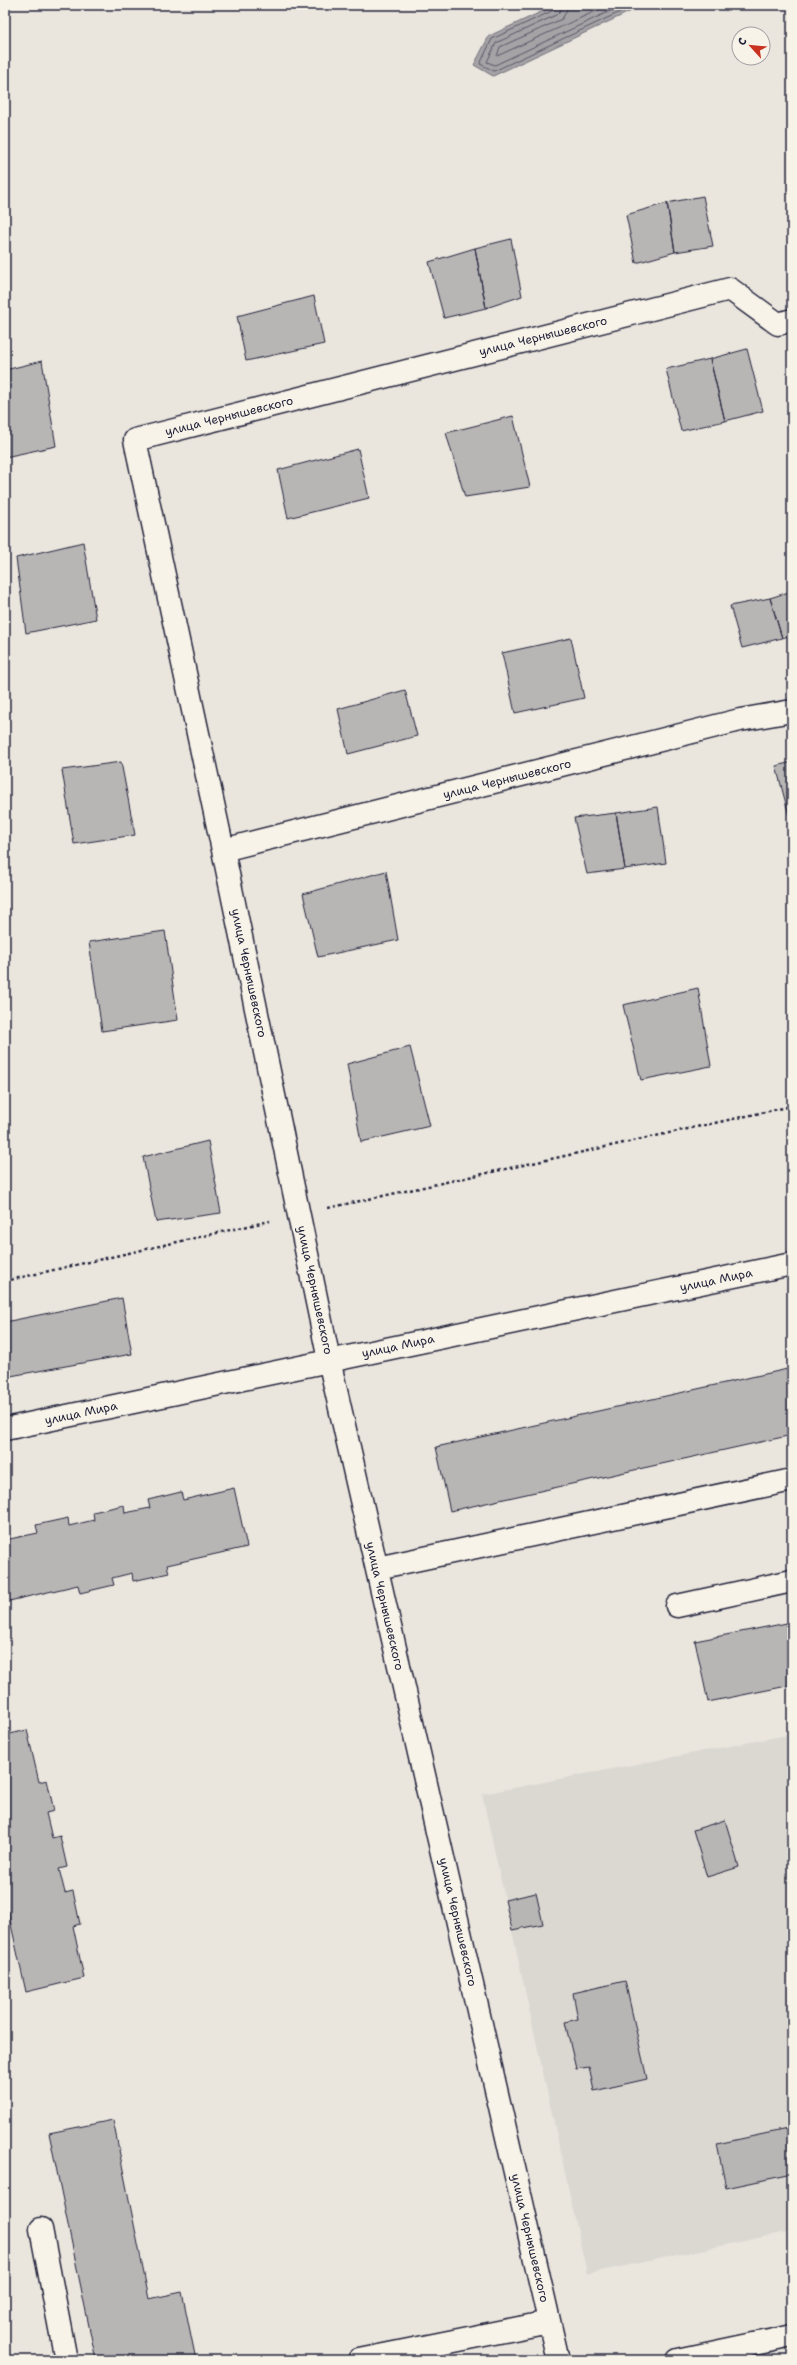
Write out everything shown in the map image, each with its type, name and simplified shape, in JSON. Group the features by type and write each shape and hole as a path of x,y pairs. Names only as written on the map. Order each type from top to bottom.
{"street":[{"name":"улица Чернышевского","path":"558,2360 329,1360 224,850 135,440 730,289 778,324 792,320"},
{"name":"улица Чернышевского","path":"224,850 740,720 792,711"},
{"name":"улица Мира","path":"5,1429 792,1264"},
{"path":"377,1568 792,1480"},
{"path":"677,1606 792,1581"},
{"path":"41,2229 66,2360"},
{"path":"359,2360 549,2322"},
{"path":"678,2360 792,2336"}],"path":[{"path":"5,1281 792,1106"}],"shaded area":[{"path":"792,1734 792,2231 587,2274 482,1794"}],"water":[{"path":"556,5 644,5 493,76 474,65 489,36"}],"building":[{"path":"703,196 713,246 675,252 667,203"},
{"path":"667,203 675,252 636,263 626,215"},
{"path":"511,239 522,296 486,308 475,248"},
{"path":"475,248 486,308 444,318 429,262"},
{"path":"314,296 324,344 246,361 237,316"},
{"path":"747,349 763,411 725,421 710,359"},
{"path":"710,359 725,421 681,431 666,369"},
{"path":"42,361 56,446 5,457 5,370"},
{"path":"513,416 530,487 465,497 446,433"},
{"path":"358,449 369,498 288,518 278,470"},
{"path":"83,542 96,619 26,633 16,558"},
{"path":"792,591 792,635 782,638 770,598"},
{"path":"770,598 782,638 742,648 730,606"},
{"path":"571,638 584,698 515,713 502,653"},
{"path":"405,690 417,736 348,754 338,709"},
{"path":"121,762 135,835 74,844 62,770"},
{"path":"792,762 792,827 776,766"},
{"path":"658,807 666,863 625,869 616,813"},
{"path":"616,813 625,869 587,874 574,818"},
{"path":"386,871 398,940 318,957 303,894"},
{"path":"165,931 178,1020 102,1031 89,942"},
{"path":"698,988 711,1066 641,1080 623,1005"},
{"path":"410,1047 430,1126 361,1142 347,1064"},
{"path":"208,1141 221,1213 156,1222 143,1157"},
{"path":"122,1298 132,1354 5,1377 5,1322"},
{"path":"792,1368 792,1435 450,1511 436,1447"},
{"path":"234,1488 247,1547 167,1565 169,1573 133,1581 132,1573 112,1578 114,1585 80,1593 78,1585 5,1602 5,1540 38,1533 36,1525 68,1518 69,1526 94,1520 93,1512 124,1505 125,1513 150,1508 148,1500 181,1492 183,1500"},
{"path":"792,1622 792,1685 708,1702 695,1641"},
{"path":"27,1730 39,1782 47,1780 54,1811 46,1813 52,1838 60,1836 67,1867 59,1869 65,1893 73,1891 80,1924 73,1926 84,1978 26,1992 8,1911 5,1912 5,1735"},
{"path":"725,1820 739,1867 707,1877 693,1830"},
{"path":"536,1893 543,1924 512,1930 505,1900"},
{"path":"625,1981 647,2079 594,2091 589,2067 576,2069 565,2022 578,2019 573,1993"},
{"path":"113,2120 149,2299 182,2292 196,2360 96,2360 49,2133"},
{"path":"792,2128 792,2174 726,2188 717,2144"}]}
